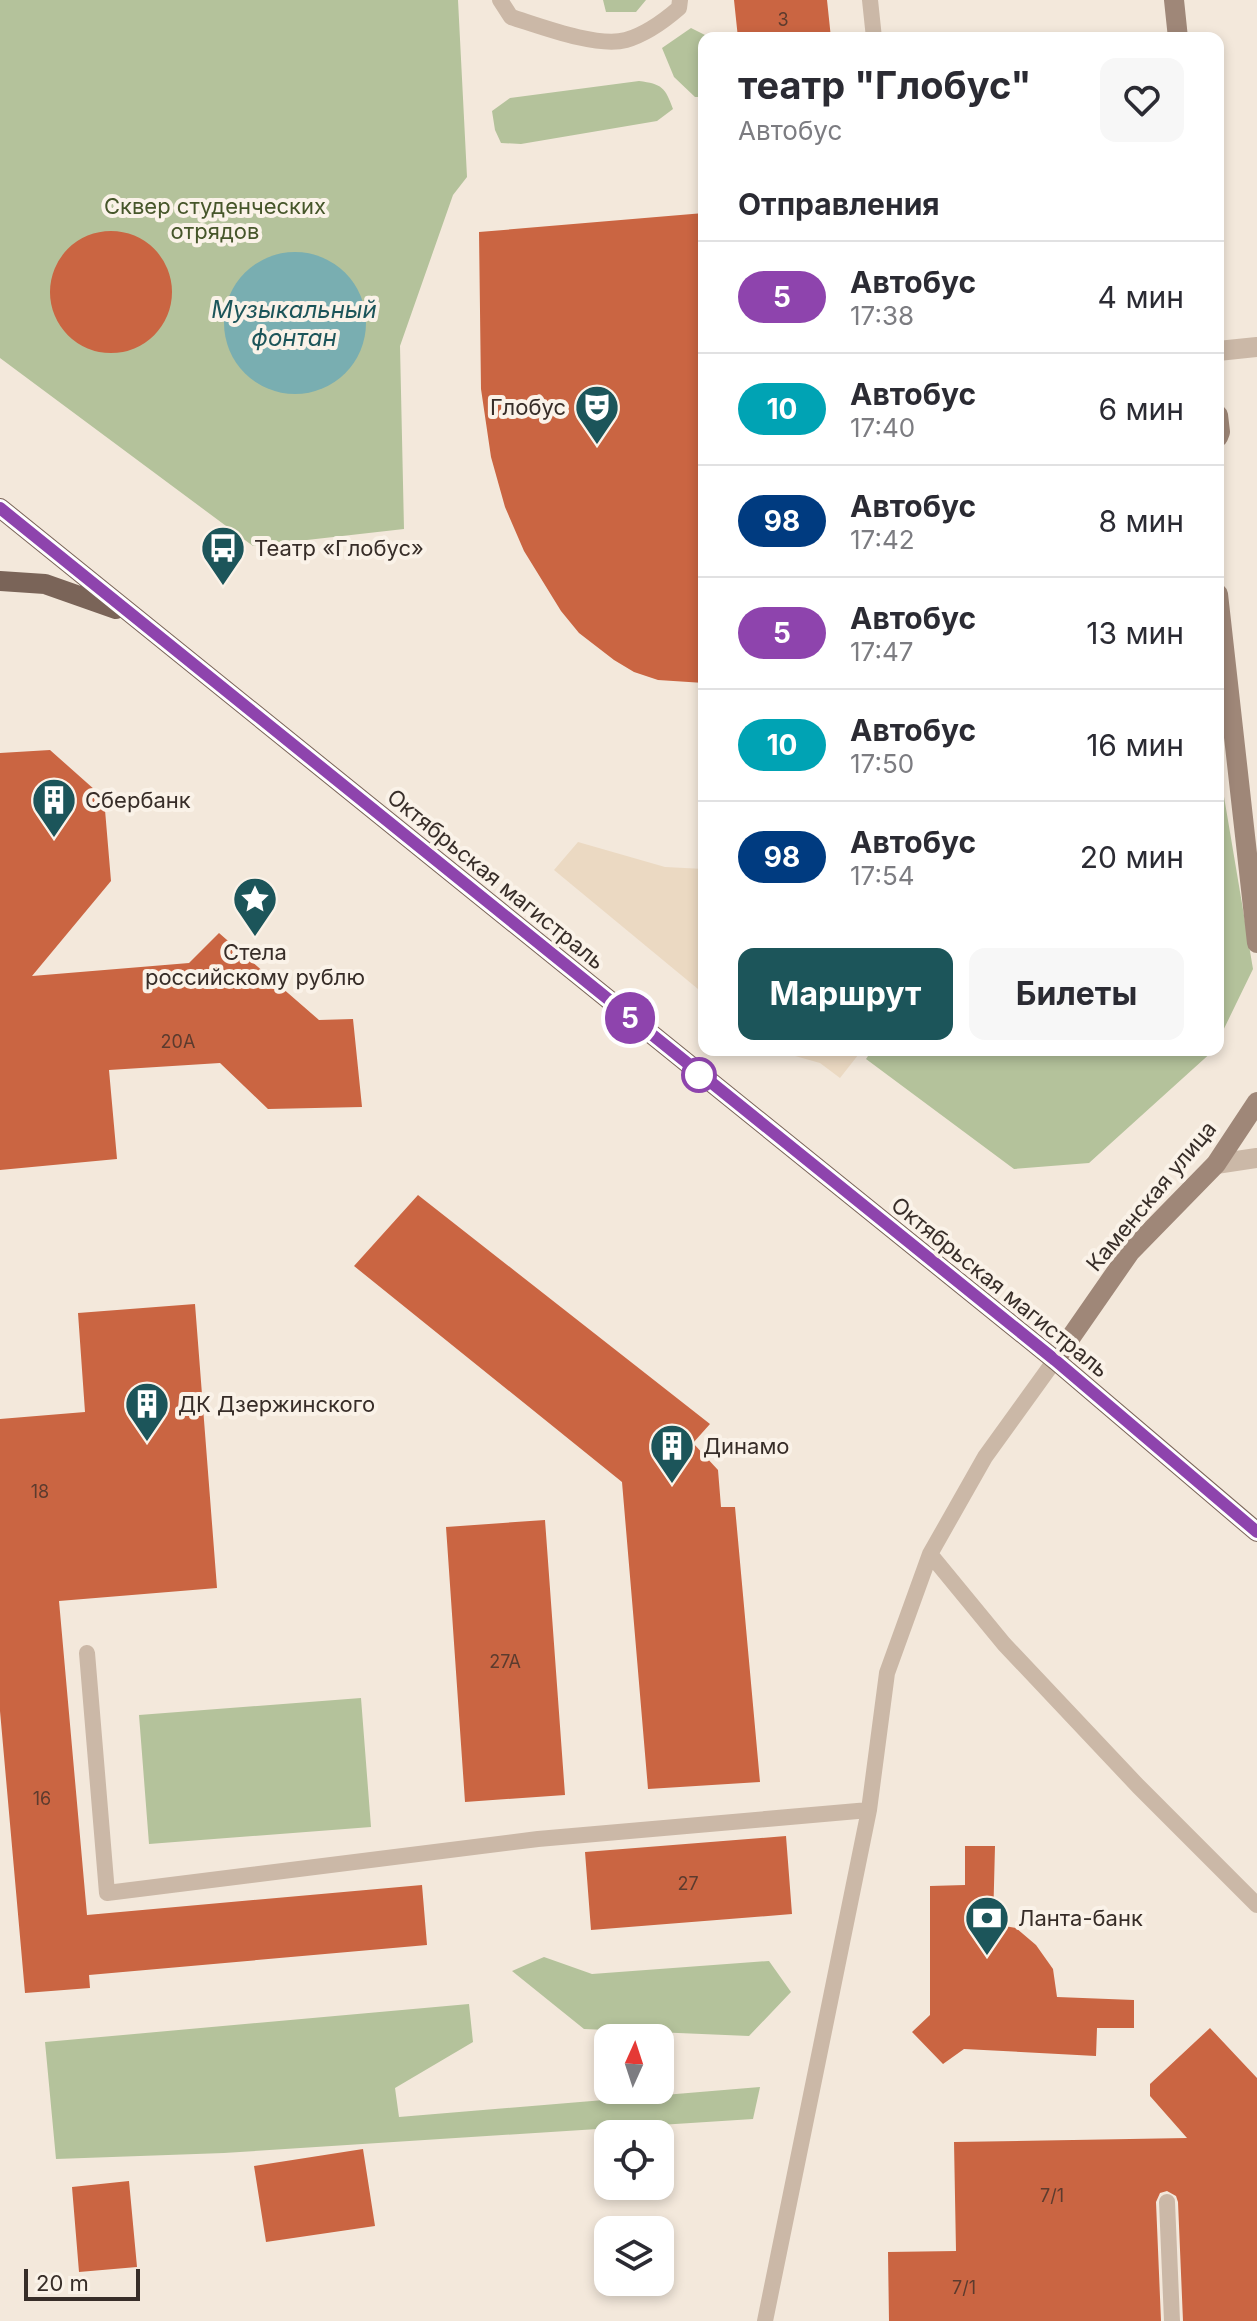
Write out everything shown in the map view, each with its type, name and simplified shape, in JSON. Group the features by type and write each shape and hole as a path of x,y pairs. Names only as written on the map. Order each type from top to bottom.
{"main road":[{"name":"Октябрьская магистраль","path":"0,508 1055,1360 1257,1532"},
{"path":"0,581 45,584 131,614"}],"street":[{"path":"1174,0 1177,32"},
{"path":"1224,350 1257,347"},
{"path":"1224,645 1257,943"},
{"name":"Каменская улица","path":"1055,1360 1130,1252 1216,1164 1257,1102"},
{"path":"1216,1164 1257,1158"}],"lane":[{"path":"500,0 511,17 585,39 625,41 657,26 679,8 680,0"},
{"path":"870,0 873,32"},
{"path":"765,2321 869,1810 887,1673 930,1554 985,1457 1055,1360"},
{"path":"930,1554 1004,1644 1138,1786 1257,1905"},
{"path":"87,1653 107,1893 538,1839 869,1810"},
{"path":"1167,2202 1172,2321"}],"green space":[{"name":"Сквер студенческих отрядов","path":"0,0 458,0 467,177 453,195 400,346 404,529 253,546 0,358"},
{"path":"603,0 646,0 636,12 606,12"},
{"path":"691,28 699,32 698,97 674,77 662,48"},
{"path":"639,81 662,88 673,109 657,121 521,144 501,143 495,130 492,111 510,98"},
{"path":"1224,797 1253,969 1224,1029"},
{"path":"868,1056 1207,1056 1089,1163 1014,1169 866,1059"},
{"path":"361,1698 371,1827 149,1844 139,1715"},
{"path":"544,1957 592,1974 769,1961 791,1992 749,2036 674,2033 674,2024 594,2024 594,2029 584,2029 512,1971"},
{"path":"469,2004 473,2042 395,2088 399,2117 594,2101 594,2104 674,2104 674,2094 760,2087 753,2119 674,2124 674,2120 594,2120 594,2129 224,2153 56,2159 45,2042"}],"shaded area":[{"path":"578,842 665,867 698,869 698,989 554,870"},
{"path":"795,1056 857,1056 840,1078 820,1063"}],"water":[{"name":"Музыкальный фонтан","path":"295,252 322,258 345,273 360,296 366,323 360,350 345,373 322,388 295,394 268,388 245,373 230,350 224,323 230,296 245,273 268,258"}],"building":[{"path":"734,0 827,0 830,32 737,32"},
{"name":"Глобус","path":"698,214 698,683 658,680 634,672 614,660 579,633 561,611 524,551 505,507 491,457 481,389 479,232"},
{"path":"111,231 134,236 154,249 167,269 172,292 167,315 154,335 134,348 111,353 88,348 68,335 55,315 50,292 55,269 68,249 88,236"},
{"path":"50,750 104,798 111,881 32,976 189,963 219,933 319,1020 353,1019 362,1107 268,1109 220,1063 109,1070 117,1159 0,1170 0,753"},
{"name":"Динамо","path":"418,1195 710,1424 693,1443 718,1470 721,1507 735,1507 760,1782 648,1789 622,1482 354,1266"},
{"path":"195,1304 217,1588 59,1601 87,1915 422,1885 427,1945 89,1975 90,1988 25,1993 0,1711 0,1419 85,1412 78,1313"},
{"path":"545,1520 565,1795 465,1802 446,1527"},
{"path":"786,1836 792,1914 591,1930 585,1852"},
{"name":"Ланта-банк","path":"965,1846 995,1846 993,1924 1016,1928 1036,1945 1053,1969 1057,1997 1134,2000 1134,2028 1097,2028 1096,2056 964,2049 943,2064 912,2032 930,2015 930,1886 965,1885"},
{"path":"1210,2028 1257,2078 1257,2321 1183,2321 1178,2202 1176,2196 1167,2191 1160,2193 1156,2202 1161,2321 889,2321 888,2252 956,2251 954,2142 1187,2138 1150,2096 1150,2084"},
{"path":"363,2149 375,2226 266,2242 254,2166"},
{"path":"129,2181 137,2267 79,2272 72,2187"}],"bus line":[{"name":"5","path":"0,508 1055,1360 1257,1532"}],"place":[{"name":"Глобус","path":"597,446"},
{"name":"Театр «Глобус»","path":"223,587"},
{"name":"Сбербанк","path":"54,839"},
{"name":"Стела российскому рублю","path":"255,938"},
{"name":"ДК Дзержинского","path":"147,1443"},
{"name":"Динамо","path":"672,1485"},
{"name":"Ланта-банк","path":"987,1957"}]}
